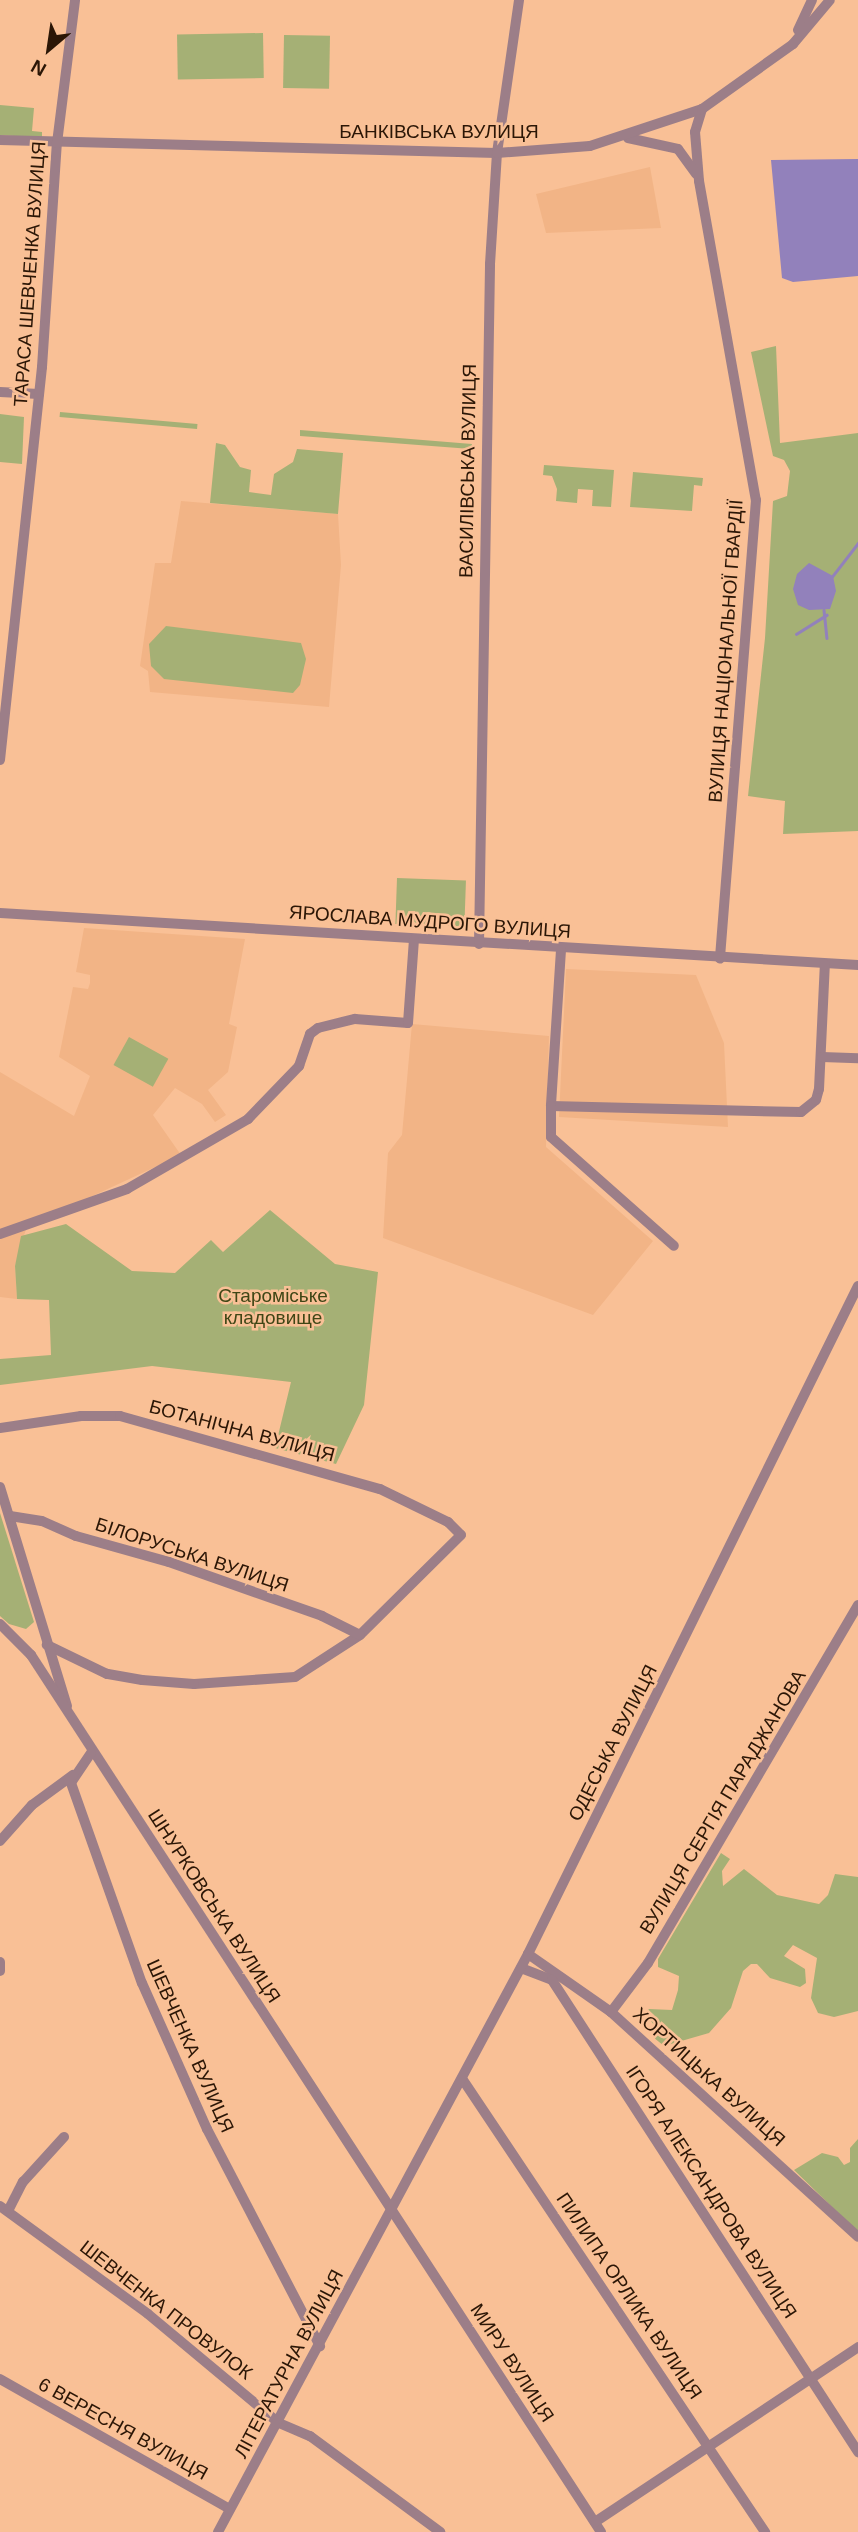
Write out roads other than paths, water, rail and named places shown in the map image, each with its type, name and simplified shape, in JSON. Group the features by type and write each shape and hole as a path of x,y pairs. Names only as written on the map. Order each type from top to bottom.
{"street":[{"name":"ТАРАСА ШЕВЧЕНКА ВУЛИЦЯ","path":"0,760 39,394 57,143 75,0"},
{"name":"ВАСИЛІВСЬКА ВУЛИЦЯ","path":"479,944 485,501 496,153 519,0"},
{"path":"793,44 812,0"},
{"name":"БАНКІВСЬКА ВУЛИЦЯ","path":"0,141 496,153 590,146 623,138 702,109 793,44 830,0"},
{"name":"ВУЛИЦЯ НАЦІОНАЛЬНОЇ ГВАРДІЇ","path":"702,109 695,132 699,181 756,500 720,960"},
{"path":"623,138 678,149 699,181"},
{"path":"0,392 39,394"},
{"name":"ЯРОСЛАВА МУДРОГО ВУЛИЦЯ","path":"0,913 720,960 858,965"},
{"path":"0,1234 127,1189 197,1151 248,1119 299,1066 306,1041 318,1028 355,1019 408,1023 414,940"},
{"path":"561,950 551,1137 674,1246"},
{"path":"551,1106 801,1112 816,1100 822,1057 825,964"},
{"path":"822,1057 858,1058"},
{"name":"ОДЕСЬКА ВУЛИЦЯ","path":"393,2213 521,1968 858,1286"},
{"name":"БОТАНІЧНА ВУЛИЦЯ","path":"0,1428 81,1416 120,1416 380,1489 448,1522 461,1535 360,1635"},
{"path":"0,1487 72,1720"},
{"name":"БІЛОРУСЬКА ВУЛИЦЯ","path":"10,1516 42,1521 169,1562 322,1616 360,1635"},
{"name":"ВУЛИЦЯ СЕРГІЯ ПАРАДЖАНОВА","path":"611,2012 648,1963 858,1605"},
{"path":"0,1641 3,1627"},
{"name":"ШНУРКОВСЬКА ВУЛИЦЯ","path":"3,1627 31,1655 91,1753 393,2213"},
{"path":"47,1645 107,1674 194,1684 295,1677 360,1635"},
{"path":"0,1842 32,1805 73,1775 91,1753"},
{"name":"ШЕВЧЕНКА ВУЛИЦЯ","path":"73,1775 71,1783 100,1876 142,1983 207,2129 320,2346"},
{"name":"ХОРТИЦЬКА ВУЛИЦЯ","path":"528,1954 611,2012 858,2237"},
{"path":"0,1962 0,1971"},
{"name":"ІГОРЯ АЛЕКСАНДРОВА ВУЛИЦЯ","path":"521,1968 552,1980 858,2452"},
{"name":"ПИЛИПА ОРЛИКА ВУЛИЦЯ","path":"463,2080 765,2532"},
{"path":"4,2208 23,2182 64,2137"},
{"name":"ШЕВЧЕНКА ПРОВУЛОК","path":"4,2208 148,2314 279,2423 310,2436 440,2532"},
{"name":"ЛІТЕРАТУРНА ВУЛИЦЯ","path":"218,2532 393,2213"},
{"name":"МИРУ ВУЛИЦЯ","path":"393,2213 601,2532"},
{"path":"595,2522 858,2347"},
{"name":"6 ВЕРЕСНЯ ВУЛИЦЯ","path":"0,2379 230,2509"}],"waterway":[{"path":"831,578 858,543"},
{"path":"824,610 827,638"},
{"path":"796,634 826,615"}],"park label":[{"name":"Староміське кладовище","path":"273,1307"}]}
